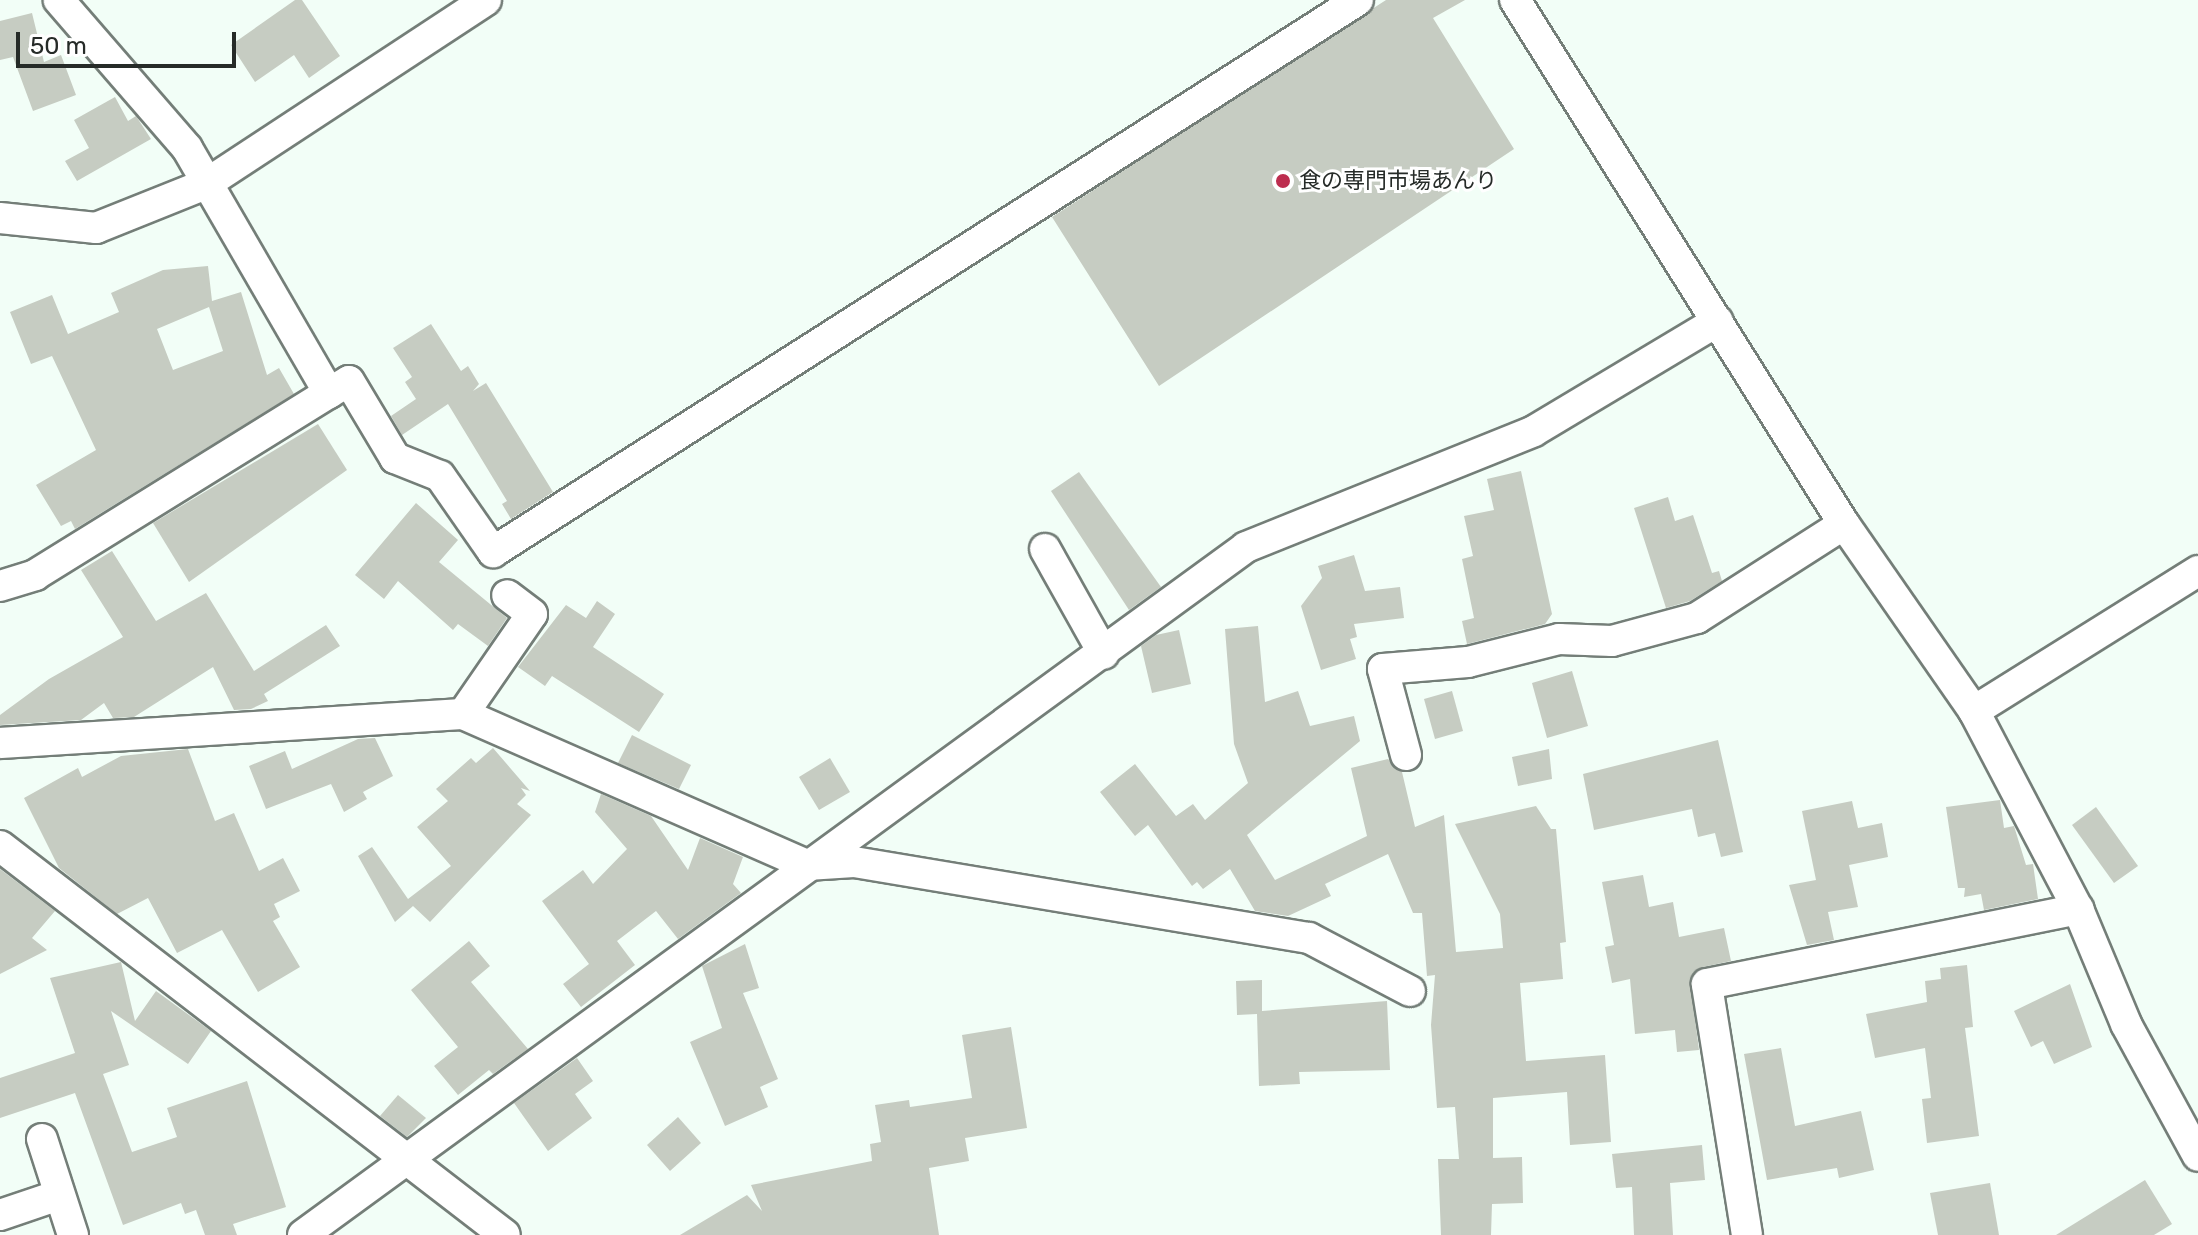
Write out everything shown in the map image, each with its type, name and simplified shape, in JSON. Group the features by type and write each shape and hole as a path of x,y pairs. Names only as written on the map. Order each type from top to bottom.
{"street":[{"path":"59,0 187,148 329,393"},
{"path":"0,218 96,228 206,184 486,0"},
{"path":"0,586 35,575 349,381 395,458 440,476 493,552 1358,0"},
{"path":"1515,0 1844,524 1974,711 2078,909 2126,1024 2194,1142"},
{"path":"303,1235 408,1161 807,865 1104,654 1246,547 1534,431 1718,321"},
{"path":"1406,755 1383,669 1468,662 1559,639 1612,641 1697,618 1844,524"},
{"path":"1045,549 1104,654"},
{"path":"1974,711 2198,571"},
{"path":"463,714 532,614 507,595"},
{"path":"0,743 463,714 807,865 854,862 1309,938 1410,991"},
{"path":"0,846 505,1235"},
{"path":"1747,1235 1707,984 2078,909"},
{"path":"42,1139 73,1235"},
{"path":"0,1215 59,1195"}],"building":[{"path":"295,0 302,0 340,56 309,78 294,55 255,82 231,45"},
{"name":"食の専門市場あんり","path":"1386,0 1465,0 1433,18 1514,149 1159,386 1052,217"},
{"path":"32,13 44,62 61,55 76,95 33,111 13,57 0,60 0,21"},
{"path":"115,97 128,121 136,116 151,139 77,181 65,161 89,148 74,120"},
{"path":"208,266 212,301 241,292 267,375 279,368 294,394 75,529 71,521 61,526 36,485 96,450 52,356 31,364 10,312 52,295 68,334 119,312 111,293 163,270","holes":["209,307 223,351 173,370 157,329"]},
{"path":"431,324 461,371 468,366 479,384 473,391 486,383 553,492 511,519 502,504 507,501 448,404 402,435 391,416 416,399 405,382 412,377 393,348"},
{"path":"318,424 347,470 189,582 153,523"},
{"path":"1521,471 1552,614 1545,624 1467,644 1462,621 1474,618 1462,559 1473,556 1464,516 1494,510 1487,479"},
{"path":"1079,472 1161,587 1129,610 1051,491"},
{"path":"1668,497 1675,521 1693,515 1712,573 1719,571 1722,581 1690,601 1666,608 1634,508"},
{"path":"416,503 458,540 439,562 507,618 488,646 458,624 453,630 398,581 384,599 355,575"},
{"path":"112,551 156,621 206,593 254,671 326,625 340,646 264,694 268,701 251,709 234,710 213,667 134,717 113,718 104,703 81,720 0,725 0,715 49,679 123,637 81,570"},
{"path":"1354,555 1365,591 1400,587 1404,618 1354,624 1357,637 1350,639 1356,659 1321,670 1301,606 1322,578 1318,566"},
{"path":"597,601 615,614 593,647 664,694 639,732 552,676 545,686 518,667 566,605 586,618"},
{"path":"1258,626 1265,702 1298,691 1310,726 1354,716 1360,741 1247,835 1275,880 1367,836 1351,768 1388,759 1402,772 1415,827 1444,815 1456,952 1503,948 1500,914 1455,824 1536,806 1551,829 1556,829 1566,942 1560,943 1563,979 1520,983 1526,1061 1605,1055 1611,1142 1570,1145 1567,1092 1493,1098 1493,1158 1522,1157 1523,1203 1492,1204 1491,1235 1441,1235 1438,1159 1459,1159 1455,1107 1437,1108 1431,1025 1435,975 1427,976 1422,913 1413,913 1388,854 1325,884 1331,896 1288,916 1255,911 1230,869 1203,889 1197,882 1192,886 1148,825 1135,836 1100,792 1135,764 1176,816 1193,804 1205,820 1248,783 1234,744 1225,629"},
{"path":"1179,630 1191,684 1152,693 1141,646 1156,635"},
{"path":"1572,671 1588,726 1547,738 1532,683"},
{"path":"1452,691 1463,731 1435,739 1424,699"},
{"path":"632,735 691,765 679,789 618,763"},
{"path":"375,738 393,776 363,792 367,799 344,812 331,784 266,809 249,766 285,751 292,769 358,739"},
{"path":"1718,740 1743,852 1721,857 1715,833 1698,837 1692,809 1594,830 1583,774"},
{"path":"493,748 530,791 521,788 526,795 517,804 531,815 430,922 413,906 395,922 358,856 372,847 408,899 451,866 417,827 448,801 436,789 471,758 476,763"},
{"path":"188,749 215,821 234,813 259,871 283,858 300,891 274,904 280,917 273,921 300,967 258,992 222,930 177,953 148,898 117,914 59,868 24,798 78,768 82,777 121,756"},
{"path":"1549,749 1552,779 1518,786 1512,757"},
{"path":"830,758 850,792 819,810 799,777"},
{"path":"601,794 651,816 688,870 700,838 743,857 733,884 741,893 678,939 656,911 617,941 635,965 581,1007 563,984 589,964 542,901 583,870 593,884 627,849 595,812"},
{"path":"2000,800 2004,828 2014,826 2026,865 2033,864 2038,899 1984,910 1981,894 1964,897 1965,888 1958,888 1946,807"},
{"path":"1852,801 1858,828 1882,823 1888,857 1849,865 1858,907 1828,912 1834,940 1807,945 1789,885 1816,880 1802,811"},
{"path":"2096,807 2138,866 2114,883 2072,825"},
{"path":"0,869 55,911 32,938 47,950 0,974"},
{"path":"1643,875 1649,907 1673,902 1679,937 1724,928 1731,961 1703,967 1690,979 1699,1050 1677,1052 1675,1030 1635,1034 1630,979 1612,983 1605,947 1614,945 1602,882"},
{"path":"469,941 490,966 471,982 528,1049 493,1074 489,1070 458,1095 434,1066 458,1047 411,990"},
{"path":"745,944 759,988 743,993 778,1079 760,1087 768,1107 725,1126 690,1042 722,1028 702,966"},
{"path":"121,962 135,1021 156,991 211,1031 188,1064 111,1011 129,1065 103,1074 132,1152 177,1137 167,1108 247,1081 286,1207 233,1224 237,1235 205,1235 196,1210 185,1214 181,1203 123,1225 75,1093 0,1118 0,1078 75,1053 50,978"},
{"path":"1967,965 1973,1027 1965,1028 1979,1136 1927,1143 1922,1099 1931,1098 1925,1048 1875,1058 1866,1014 1927,1002 1925,981 1941,979 1940,968"},
{"path":"1262,980 1262,1011 1387,1001 1390,1070 1299,1072 1300,1084 1259,1086 1257,1014 1237,1015 1236,981"},
{"path":"2070,984 2092,1047 2054,1064 2043,1041 2031,1047 2014,1011"},
{"path":"1011,1027 1027,1128 965,1138 969,1161 929,1168 939,1235 680,1235 747,1195 762,1211 751,1185 872,1161 870,1144 881,1142 875,1105 909,1100 910,1107 972,1098 962,1035"},
{"path":"1781,1048 1795,1126 1861,1111 1874,1170 1839,1178 1837,1168 1767,1180 1744,1054"},
{"path":"577,1058 593,1081 575,1094 592,1118 548,1151 514,1103"},
{"path":"398,1095 426,1118 407,1137 380,1116"},
{"path":"678,1117 701,1143 670,1171 647,1145"},
{"path":"1702,1145 1705,1180 1670,1183 1673,1235 1634,1235 1632,1187 1616,1188 1612,1154"},
{"path":"2145,1180 2172,1224 2154,1235 2056,1235"},
{"path":"1990,1183 1999,1235 1938,1235 1930,1193"}],"place":[{"name":"食の専門市場あんり","path":"1283,181"}]}
